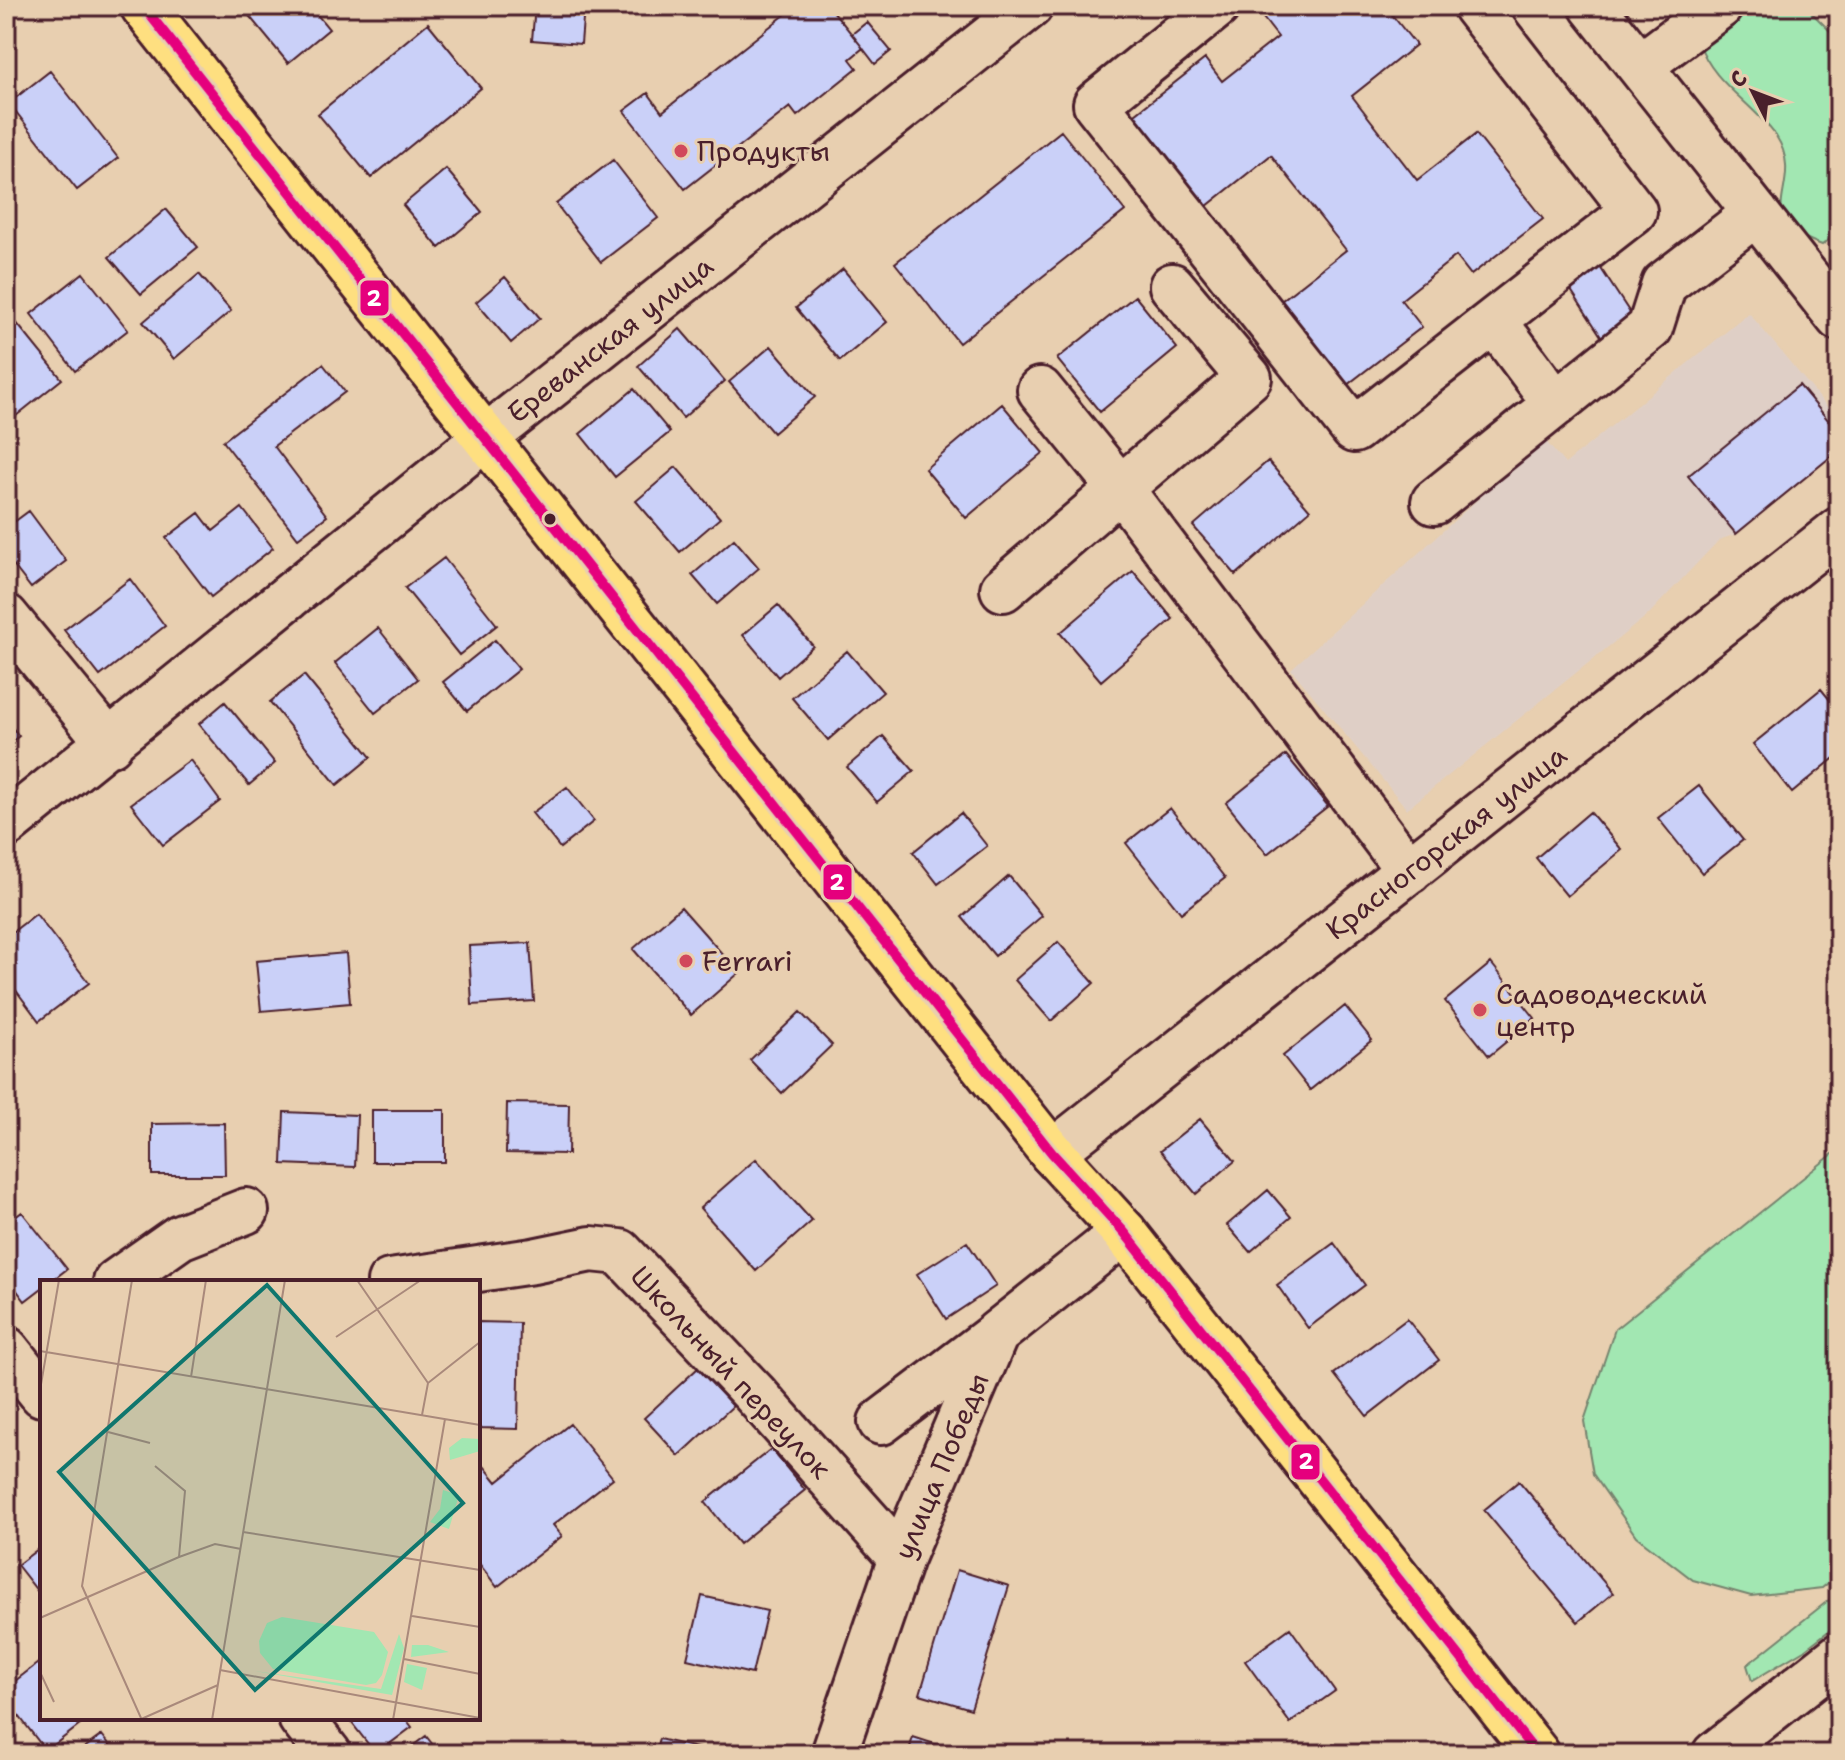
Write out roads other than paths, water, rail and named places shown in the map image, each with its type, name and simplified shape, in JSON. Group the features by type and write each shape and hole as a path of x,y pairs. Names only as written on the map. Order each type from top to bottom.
{"main road":[{"path":"143,6 1052,1153 1124,1232 1537,1754"}],"street":[{"name":"Ереванская улица","path":"6,825 484,439 1030,6"},
{"path":"1217,6 1096,104 1354,430 1634,211 1475,6"},
{"path":"1592,6 1839,318"},
{"path":"1640,66 1720,6"},
{"path":"1434,502 1650,328 1664,284 1756,213"},
{"path":"1003,589 1249,378 1172,286"},
{"path":"1494,321 1556,404"},
{"path":"1040,390 1120,488 1409,871"},
{"name":"Красногорская улица","path":"1052,1153 1839,530"},
{"path":"6,617 110,744"},
{"path":"119,1280 180,1237 246,1211"},
{"name":"улица Победы","path":"834,1754 901,1558 996,1334 1124,1232"},
{"name":"Школьный переулок","path":"404,1280 591,1249 620,1252 754,1393 901,1558"},
{"path":"881,1422 996,1334"},
{"path":"1715,1754 1839,1656"},
{"path":"303,1720 329,1754"}],"place":[{"name":"Продукты","path":"681,151"},
{"name":"Ferrari","path":"686,961"},
{"name":"Садоводческий центр","path":"1480,1010"}]}
